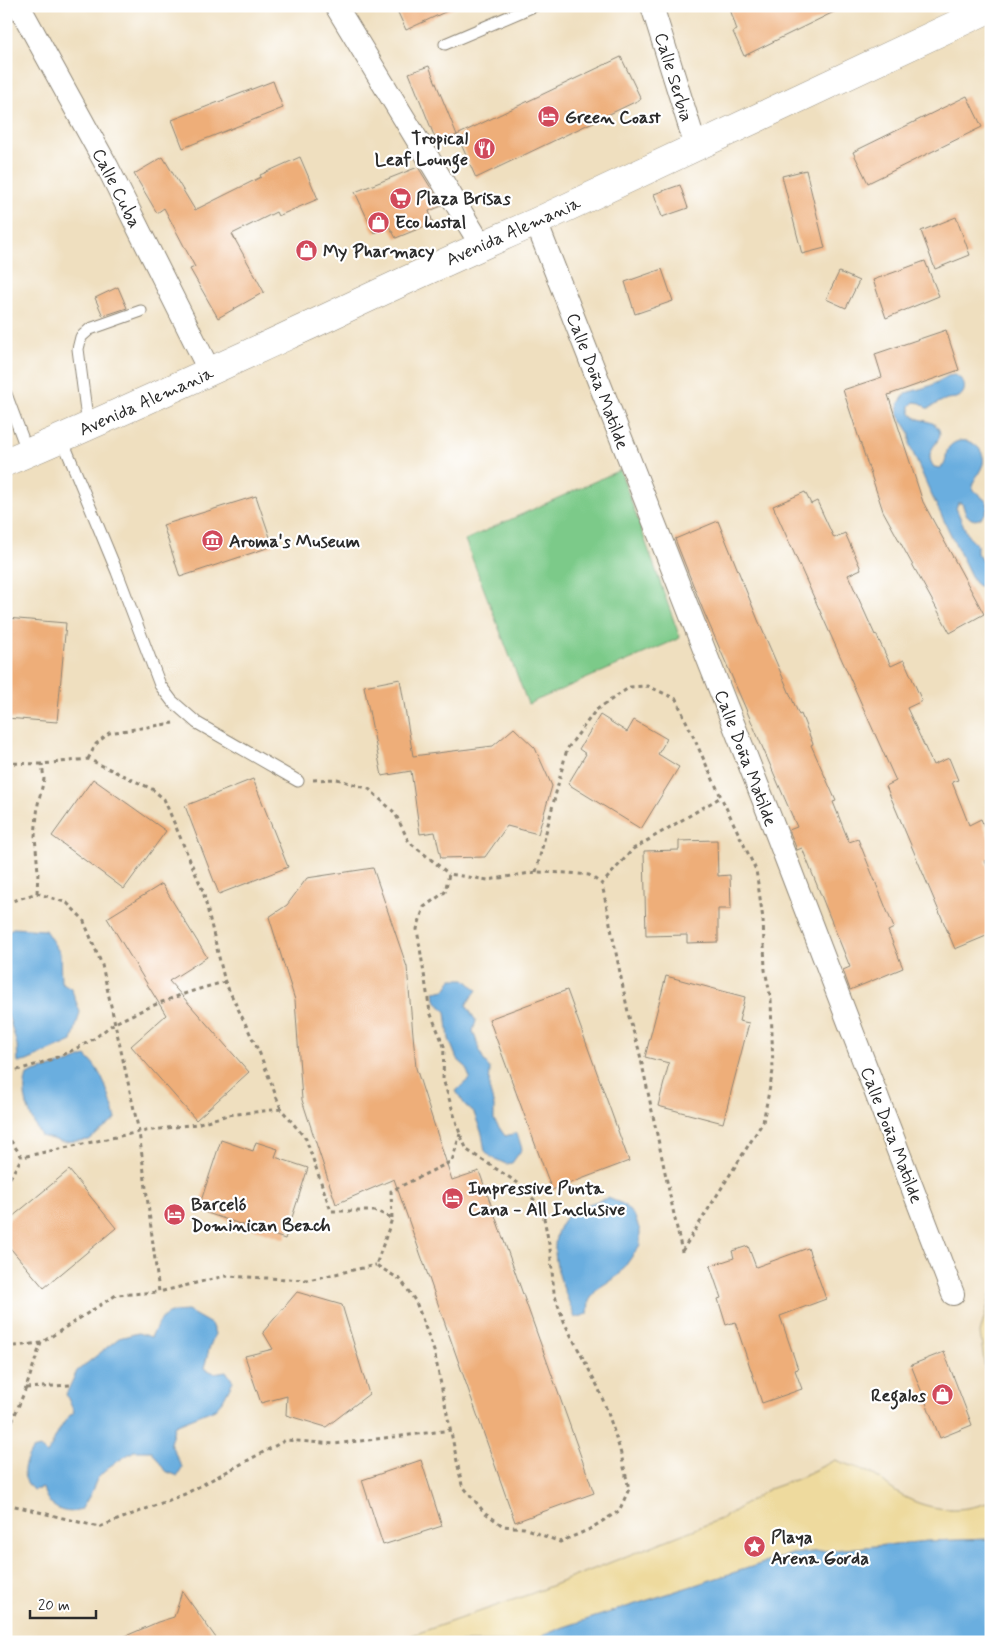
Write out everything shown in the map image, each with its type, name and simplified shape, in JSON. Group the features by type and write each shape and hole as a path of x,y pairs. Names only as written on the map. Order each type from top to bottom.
{"street":[{"name":"Calle Cuba","path":"18,6 107,166 210,372"},
{"path":"336,6 481,245"},
{"name":"Calle Serbia","path":"652,6 696,147"},
{"name":"Avenida Alemania","path":"17,457 210,372 481,245 536,222 991,8"},
{"name":"Calle Doña Matilde","path":"536,222 770,816 953,1294"}],"lane":[{"path":"445,44 534,6"},
{"path":"88,427 78,350 81,337 90,329 141,311"},
{"path":"6,394 17,457"},
{"path":"62,438 117,572 160,685 172,701 197,723 298,781"}],"path":[{"path":"536,872 567,749 596,710 630,687 648,686 676,699 756,870 763,919 765,970 771,999 773,1071 763,1122 682,1252 641,1060 629,1018 623,979 602,884 633,849 721,797"},
{"path":"88,759 96,744 109,733 174,723 186,713"},
{"path":"6,762 42,764 88,759 152,789 164,799 203,891 225,982 260,1054 281,1109 306,1139 330,1211 377,1211 392,1219"},
{"path":"37,893 38,872 35,836 38,804 44,779 42,764"},
{"path":"298,781 337,779 369,790 395,813 408,842 449,874 488,880 536,872 589,876 602,884"},
{"path":"6,1347 41,1344 116,1295 159,1292 225,1276 308,1280 376,1265 400,1280 416,1302 434,1351 462,1485 484,1512 503,1526 524,1528 560,1542 588,1530 619,1511 629,1488 620,1450 598,1387 564,1322 554,1292 550,1249 542,1208 518,1183 467,1150 460,1134 443,1079 444,1046 430,1012 418,929 424,907 445,892 449,874"},
{"path":"6,903 37,893 67,903 83,919 102,964 139,1132 159,1292"},
{"path":"6,1060 8,1073 35,1066 94,1038 115,1023 200,988 225,982"},
{"path":"6,1185 22,1158 139,1132 196,1124 228,1116 281,1109"},
{"path":"6,1134 22,1158"},
{"path":"376,1265 392,1219 390,1191 452,1162 460,1134"},
{"path":"6,1436 26,1388 41,1344"},
{"path":"26,1388 70,1385"},
{"path":"6,1489 6,1504 99,1527 185,1494 286,1440 334,1444 452,1430"}],"green space":[{"path":"620,470 680,638 528,704 465,540"}],"sand":[{"path":"991,1293 991,1397 980,1333"},
{"name":"Playa Arena Gorda","path":"835,1460 870,1473 893,1490 918,1503 955,1509 967,1508 991,1501 991,1539 928,1541 792,1554 564,1627 527,1642 393,1642 533,1593 723,1518 769,1489 797,1479"}],"water":[{"path":"954,375 963,381 964,384 964,391 959,397 947,399 929,408 926,408 921,403 914,402 910,406 910,412 916,418 931,422 938,428 939,437 930,455 934,467 940,468 944,465 949,447 960,441 972,443 981,452 983,464 972,485 974,490 987,502 986,511 982,518 974,520 966,514 962,503 958,503 956,508 968,536 977,545 977,553 987,569 991,561 991,585 986,587 974,582 910,446 910,433 898,414 899,403 906,393 930,386 948,376"},
{"path":"13,928 45,930 60,953 61,982 71,988 80,1012 72,1041 27,1061 18,1063 17,1045 6,1008 6,933"},
{"path":"452,979 465,979 477,990 466,1005 476,1021 473,1031 483,1059 490,1069 489,1088 494,1106 494,1120 505,1136 517,1133 522,1149 512,1163 506,1164 491,1157 485,1151 482,1134 474,1113 465,1105 456,1091 470,1078 465,1066 457,1059 449,1039 446,1012 435,1000 434,992 445,990"},
{"path":"86,1056 101,1077 116,1119 89,1140 63,1142 41,1136 30,1115 26,1099 25,1083 27,1075"},
{"path":"608,1198 623,1204 635,1217 640,1231 640,1245 619,1275 597,1289 589,1301 588,1314 575,1318 557,1266 556,1239 560,1226 568,1215 582,1207"},
{"path":"188,1311 211,1324 215,1334 204,1368 214,1373 226,1371 233,1381 223,1400 215,1409 175,1425 170,1443 182,1467 178,1476 165,1471 152,1451 134,1451 110,1466 97,1479 81,1510 68,1512 56,1508 48,1500 43,1488 33,1490 26,1480 24,1470 32,1450 40,1448 47,1454 62,1426 74,1412 66,1394 77,1371 119,1338 138,1333 151,1337 161,1319 165,1316 173,1312"},
{"path":"991,1539 991,1642 527,1642 564,1627 792,1554 928,1541"}],"building":[{"path":"395,6 458,6 406,30"},
{"path":"729,6 846,6 744,56 733,32 737,30"},
{"name":"Green Coast","path":"621,57 641,99 476,178 457,135"},
{"path":"429,66 457,135 437,143 409,73"},
{"path":"273,81 283,108 183,148 172,120"},
{"path":"967,96 982,127 868,183 853,152"},
{"path":"163,157 195,210 261,177 260,175 300,157 318,199 278,216 276,212 232,234 264,292 218,318 190,269 195,267 164,208 157,213 134,174"},
{"name":"Plaza Brisas","path":"418,167 442,206 429,211 433,223 396,238 389,226 374,233 355,192"},
{"path":"806,170 825,248 802,254 782,176"},
{"path":"680,185 688,208 662,217 654,194"},
{"path":"956,217 970,255 935,269 921,231"},
{"path":"925,261 939,296 886,318 873,280"},
{"path":"662,269 673,301 635,314 625,282"},
{"path":"839,272 859,281 846,308 826,299"},
{"path":"118,287 127,308 103,316 95,298"},
{"path":"946,330 959,370 888,395 923,502 984,614 950,633 883,511 843,390 882,377 875,354"},
{"path":"805,492 811,504 817,501 834,538 845,533 861,569 848,575 875,635 891,666 904,660 922,701 907,708 933,765 949,758 958,780 952,782 969,825 981,819 991,843 991,858 985,861 991,875 991,934 955,949 886,786 896,781 773,506"},
{"path":"256,496 273,546 180,577 163,525"},
{"path":"718,521 758,620 799,715 801,714 813,744 811,745 836,801 833,802 849,842 858,839 894,928 888,931 903,968 850,990 843,970 850,967 802,848 797,850 789,830 797,827 703,610 675,539"},
{"path":"6,618 66,623 57,722 6,718"},
{"path":"400,679 413,756 493,746 514,728 535,748 552,786 538,834 507,826 485,857 441,858 435,832 420,834 411,771 382,776 364,686"},
{"path":"600,715 627,732 634,720 667,739 658,754 679,767 641,829 568,784 586,754 579,749"},
{"path":"93,779 166,831 124,889 52,836"},
{"path":"253,779 288,867 219,894 185,806"},
{"path":"717,840 718,876 730,875 731,909 718,909 718,942 687,943 687,935 646,936 644,851 679,850 679,841"},
{"path":"373,868 407,967 416,1068 452,1180 479,1171 594,1493 515,1522 394,1179 336,1204 302,1100 295,1000 269,917 287,905 307,878"},
{"path":"162,884 207,957 169,981 249,1072 196,1120 131,1046 166,1015 107,918"},
{"path":"666,976 745,997 739,1021 749,1023 723,1123 658,1106 669,1063 645,1057"},
{"path":"567,990 629,1161 552,1190 489,1019"},
{"path":"221,1140 253,1151 256,1142 278,1149 275,1157 308,1168 285,1239 198,1210"},
{"path":"69,1170 116,1228 44,1288 6,1243 6,1222"},
{"path":"748,1246 756,1267 808,1248 826,1299 780,1316 798,1369 795,1370 802,1389 762,1403 735,1322 726,1325 718,1299 721,1298 710,1266 734,1258 732,1251"},
{"path":"297,1292 342,1305 369,1394 326,1427 286,1415 287,1396 261,1403 245,1356 273,1349 263,1332"},
{"name":"Regalos","path":"944,1352 972,1425 940,1438 911,1365"},
{"path":"421,1460 442,1526 383,1545 362,1480"},
{"path":"182,1591 219,1642 112,1642 174,1617"}],"place":[{"name":"Green Coast","path":"549,117"},
{"name":"Tropical Leaf Lounge","path":"484,148"},
{"name":"Plaza Brisas","path":"400,198"},
{"name":"Eco hostal","path":"379,222"},
{"name":"My Pharmacy","path":"307,251"},
{"name":"Aroma's Museum","path":"213,541"},
{"name":"Impressive Punta Cana - All Inclusive","path":"452,1198"},
{"name":"Barceló Dominican Beach","path":"175,1214"},
{"name":"Regalos","path":"942,1395"},
{"name":"Playa Arena Gorda","path":"755,1547"}]}
